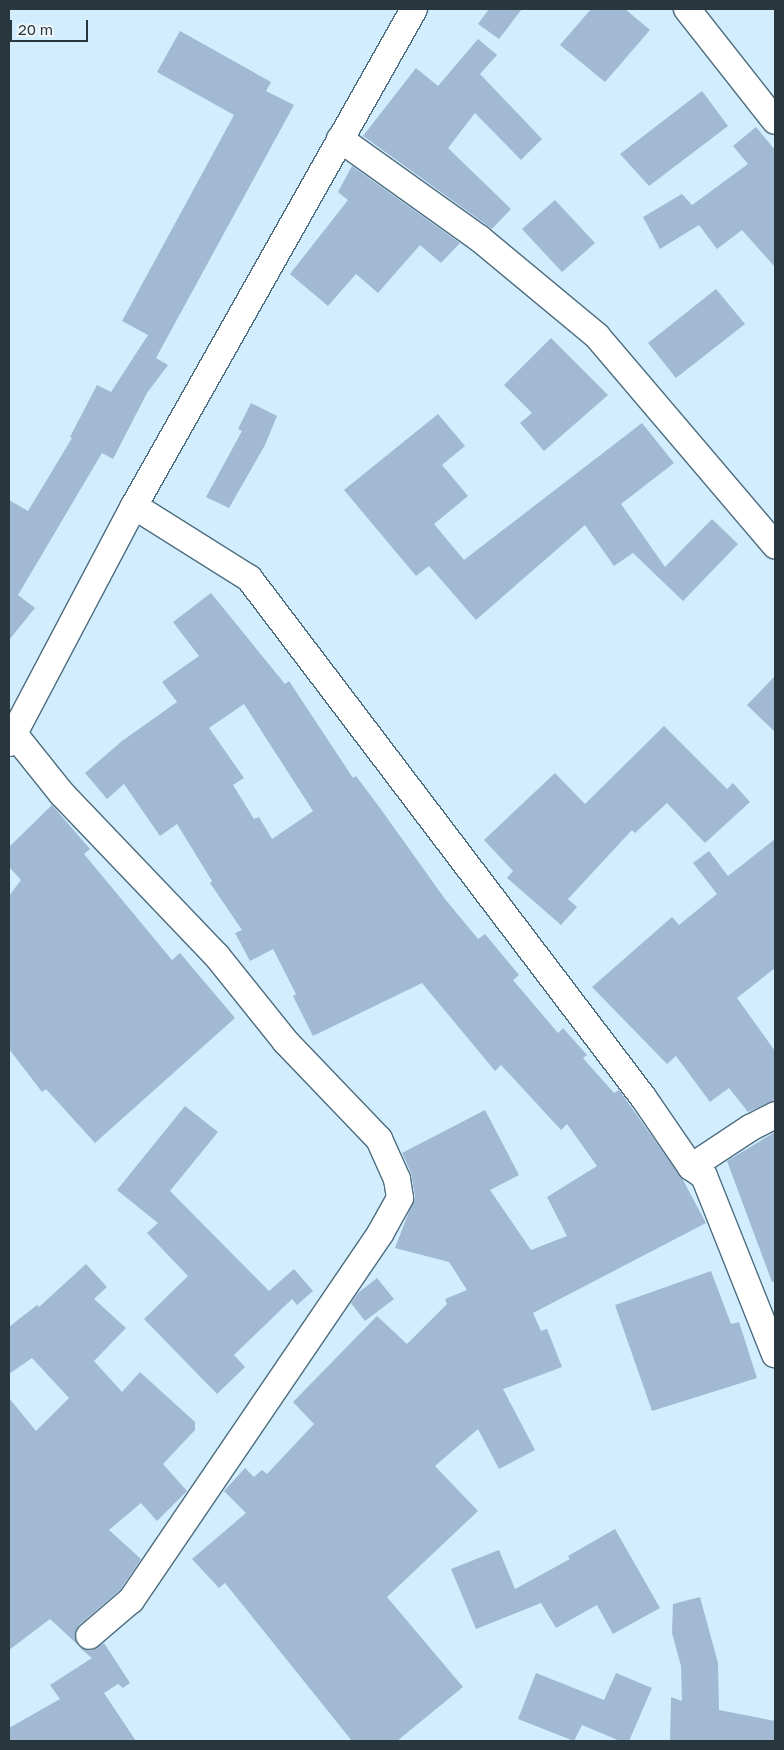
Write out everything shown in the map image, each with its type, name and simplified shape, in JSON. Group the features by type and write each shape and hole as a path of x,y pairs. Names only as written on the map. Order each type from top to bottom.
{"street":[{"path":"89,1636 131,1600 380,1234 400,1198 397,1179 379,1140 284,1041 217,956 11,739 134,506 414,9"},
{"path":"687,9 775,121"},
{"path":"340,139 479,238 597,336 775,545"},
{"path":"134,506 250,578 643,1098 691,1167 704,1176 775,1354"},
{"path":"691,1167 750,1128 775,1115"}],"building":[{"path":"489,9 522,9 499,39 478,24"},
{"path":"591,9 625,9 650,30 605,82 560,45"},
{"path":"180,31 271,82 266,91 294,105 156,358 168,365 147,393 113,459 102,453 18,595 35,608 9,640 9,500 28,511 72,438 70,437 97,385 111,392 148,335 122,321 234,115 157,72"},
{"path":"478,39 497,55 480,74 542,139 521,160 475,113 448,148 511,209 492,229 363,136 416,68 438,86"},
{"path":"702,91 728,126 649,186 620,154"},
{"path":"756,127 775,150 775,267 742,230 717,249 699,225 660,249 643,217 682,194 692,205 748,164 733,146"},
{"path":"352,166 460,243 441,263 420,245 378,293 356,274 328,306 290,274 348,200 338,192"},
{"path":"555,200 595,243 562,272 522,229"},
{"path":"716,289 745,324 676,378 648,343"},
{"path":"551,338 608,395 544,451 520,423 532,413 504,385"},
{"path":"251,403 277,416 265,445 229,508 206,497 242,431 238,429"},
{"path":"438,414 465,446 442,465 468,496 434,524 464,560 642,423 674,463 621,504 665,567 712,519 738,544 683,601 633,553 614,566 585,525 476,620 429,566 416,576 344,490"},
{"path":"211,593 285,684 289,681 353,778 356,776 445,899 478,939 485,934 519,975 513,980 558,1033 563,1028 587,1055 583,1058 614,1093 619,1090 683,1180 706,1223 533,1313 541,1331 547,1329 562,1367 503,1389 535,1450 499,1469 478,1429 435,1466 478,1511 387,1597 463,1687 397,1741 352,1741 225,1583 219,1588 192,1559 246,1513 224,1491 245,1468 254,1477 262,1470 267,1474 314,1424 293,1402 377,1316 407,1344 447,1304 445,1299 467,1290 449,1262 395,1248 415,1196 411,1173 402,1153 485,1110 519,1175 490,1190 531,1250 567,1236 547,1197 597,1166 567,1124 561,1130 501,1065 495,1071 422,983 313,1036 293,996 296,994 273,949 250,961 235,933 242,930 210,883 212,881 177,824 160,836 124,784 107,799 85,773 122,741 177,702 162,682 199,656 173,622","holes":["244,704 313,811 272,839 259,817 254,819 233,785 244,778 209,728"]},
{"path":"775,676 775,732 747,705"},
{"path":"664,726 727,789 733,783 750,802 705,843 667,803 635,833 632,830 568,899 577,907 561,925 507,878 513,871 484,840 555,773 585,804"},
{"path":"52,805 90,849 84,854 172,960 180,953 235,1018 95,1143 46,1089 42,1092 9,1049 9,896 21,880 9,867 9,847"},
{"path":"775,839 775,968 737,998 775,1051 775,1100 748,1112 729,1088 710,1102 676,1056 667,1064 592,987 672,917 679,925 717,894 693,863 709,851 728,876"},
{"path":"185,1106 218,1132 170,1191 269,1291 294,1269 313,1291 297,1305 292,1299 234,1355 245,1367 217,1394 144,1319 188,1276 147,1233 158,1223 117,1190"},
{"path":"775,1132 775,1281 772,1282 727,1161"},
{"path":"86,1264 107,1287 94,1299 126,1328 94,1361 122,1392 140,1372 195,1422 195,1430 163,1464 187,1491 157,1521 141,1503 109,1530 141,1559 120,1590 79,1625 75,1632 77,1644 50,1619 9,1650 9,1398 36,1431 69,1398 32,1358 9,1374 9,1327 37,1305 39,1307"},
{"path":"711,1271 731,1324 739,1322 757,1378 652,1411 615,1305"},
{"path":"377,1278 394,1299 365,1321 351,1303 358,1293"},
{"path":"615,1529 660,1608 613,1634 597,1605 556,1628 541,1603 476,1629 451,1569 499,1550 515,1589 570,1559 568,1556"},
{"path":"700,1597 718,1663 719,1710 775,1721 775,1741 670,1741 671,1697 682,1701 681,1666 672,1633 673,1604"},
{"path":"104,1643 130,1683 123,1688 118,1684 104,1693 136,1741 9,1741 9,1728 60,1699 50,1685 92,1658 80,1648 91,1651"},
{"path":"536,1673 604,1700 616,1673 652,1688 629,1741 620,1741 582,1725 574,1741 518,1719"}]}
